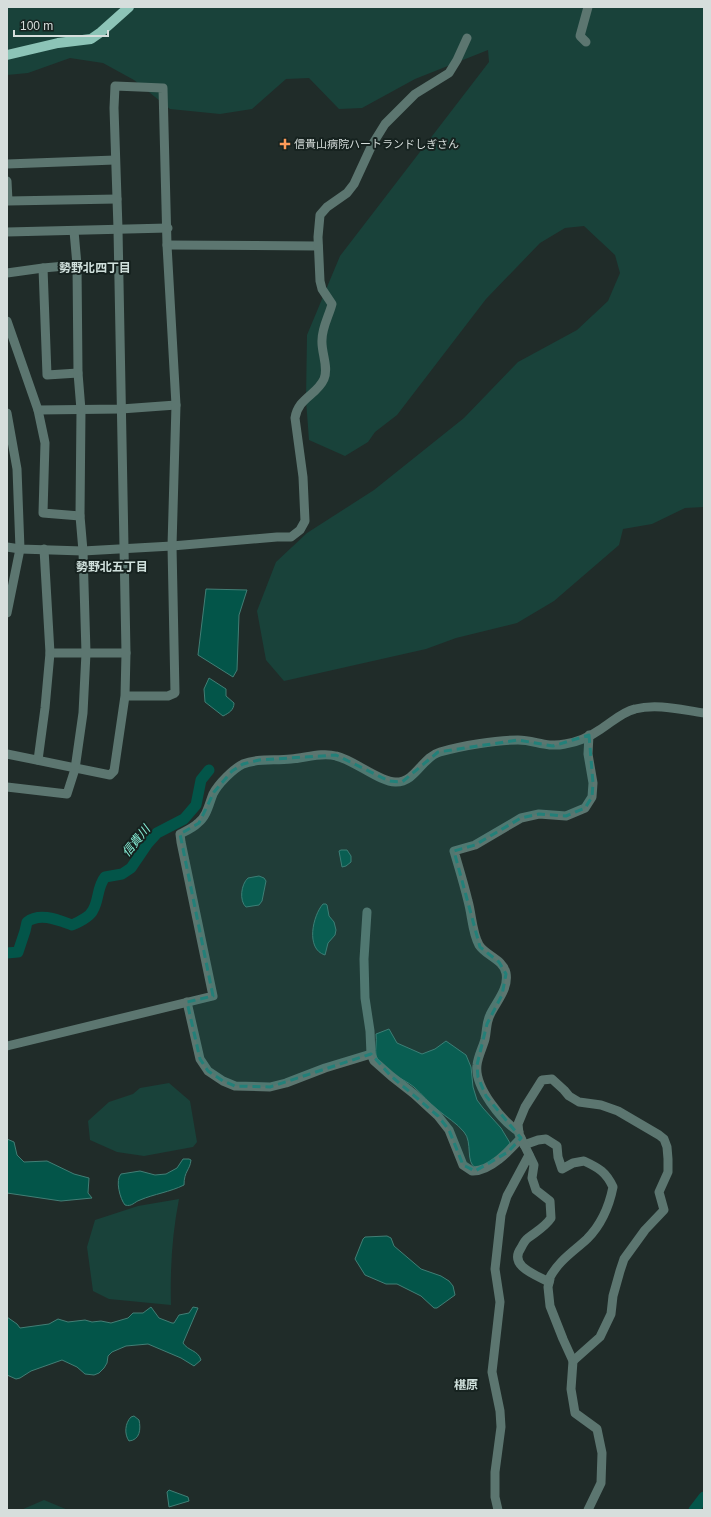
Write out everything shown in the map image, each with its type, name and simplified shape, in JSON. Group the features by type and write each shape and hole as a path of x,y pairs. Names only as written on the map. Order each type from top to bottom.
{"main road":[{"path":"7,55 58,44 91,39 102,32 129,7"}],"street":[{"path":"586,42 580,36 588,7"},
{"path":"7,547 20,549 83,551 172,546 291,537 300,530 305,521 303,477 295,418 296,411 302,401 317,388 324,379 325,368 321,341 332,304 322,289 320,281 318,246 320,215 354,184 372,145 385,124 415,94 424,87 449,73 458,60 467,38"},
{"path":"7,754 110,775 114,771 125,696 126,653 114,86 163,88 168,228 167,245 176,405 172,546 175,693 168,696 125,696"},
{"path":"7,164 115,160"},
{"path":"7,181 8,201 117,199"},
{"path":"7,232 168,228"},
{"path":"7,787 67,794 75,769 83,713 86,653 83,551 80,516 81,410 78,373 77,265 74,231"},
{"path":"167,245 318,246"},
{"path":"7,274 43,268 77,265"},
{"path":"43,268 47,375 78,373"},
{"path":"7,321 38,410 45,443 43,513 80,516"},
{"path":"38,410 121,409 176,405"},
{"path":"7,413 18,469 20,549 7,613"},
{"path":"38,760 50,653 44,550"},
{"path":"50,653 126,653"},
{"path":"7,1046 213,996 180,842 180,834 199,823 208,809 214,792 232,771 243,764 259,760 291,759 324,755 336,756 351,761 389,782 402,782 411,776 430,757 438,752 477,744 518,740 553,746 576,742 634,709 652,706 704,713"},
{"path":"588,1510 601,1483 602,1453 597,1429 575,1413 571,1389 573,1360 550,1306 548,1279 558,1263 587,1238 605,1215 610,1205 613,1187 606,1175 599,1169 584,1161 573,1163 562,1169 558,1157 557,1146 546,1139 538,1140 521,1138 491,1104 478,1077 477,1065 487,1024 490,1015 502,995 506,984 506,974 499,962 480,947 476,938 468,900 454,851 475,845 521,818 538,814 566,816 585,808 592,797 593,783 588,754 589,735"},
{"path":"367,912 367,932 364,960 365,998 370,1031 371,1054 374,1061 438,1116 449,1130 463,1165 472,1171 483,1168 500,1158 521,1138"},
{"path":"187,1002 200,1059 208,1071 223,1082 235,1086 270,1087 286,1084 325,1068 371,1054"},
{"path":"549,1282 521,1266 517,1257 518,1251 527,1239 543,1228 551,1218 550,1201 536,1190 532,1178 534,1165 521,1138 518,1124 525,1107 542,1080 552,1079 569,1096 579,1102 601,1105 618,1111 659,1135 664,1139 668,1147 668,1172 659,1192 664,1210 645,1230 624,1259 614,1296 611,1314 600,1337 573,1360"},
{"path":"498,1510 495,1496 495,1472 501,1427 500,1411 492,1372 500,1302 495,1262 501,1215 506,1196 529,1155"}],"highlighted area":[{"path":"589,735 593,783 592,797 585,808 566,816 539,814 521,818 475,845 454,851 480,947 499,962 506,974 502,995 487,1024 477,1065 478,1077 486,1096 521,1138 508,1152 475,1171 463,1165 449,1130 438,1116 391,1076 371,1054 270,1087 235,1086 223,1081 208,1071 200,1059 187,1002 213,996 180,834 199,823 214,792 232,771 243,764 259,760 336,755 389,781 402,782 438,752 518,740 553,746"}],"shaded area":[{"path":"7,7 704,7 704,507 685,508 652,524 623,529 619,545 554,601 517,623 456,638 426,649 284,681 266,660 257,611 276,562 307,533 374,490 464,418 518,362 577,330 608,301 620,273 615,255 584,226 565,228 540,243 486,299 397,415 375,432 368,442 345,456 309,440 306,400 307,335 340,256 489,62 488,50 415,79 362,108 339,109 309,78 286,79 252,109 220,114 170,109 134,80 103,63 70,58 28,73 7,75"},
{"path":"206,589 247,590 239,615 237,670 233,677 198,655"},
{"path":"209,678 226,689 226,696 234,703 231,711 223,716 205,702 204,689"},
{"path":"347,850 351,856 351,862 342,867 339,851"},
{"path":"259,876 264,878 266,881 262,901 259,905 246,907 242,901 242,888 248,878"},
{"path":"323,904 327,905 329,916 334,922 336,930 335,935 328,943 325,955 319,952 313,939 316,916"},
{"path":"389,1029 397,1043 422,1054 435,1049 446,1041 466,1055 471,1067 473,1087 477,1100 501,1128 510,1143 488,1169 476,1168 473,1165 471,1162 467,1136 455,1123 414,1087 392,1074 379,1062 376,1056 376,1034"},
{"path":"169,1083 190,1101 197,1142 193,1147 144,1156 117,1152 90,1140 88,1121 109,1102 133,1094 140,1088"},
{"path":"7,1139 14,1142 17,1155 24,1162 47,1161 74,1174 89,1178 88,1193 92,1198 61,1201 7,1193"},
{"path":"183,1159 191,1160 184,1185 145,1198 131,1205 125,1205 121,1198 118,1185 121,1174 140,1171 155,1175 166,1174 177,1168"},
{"path":"179,1199 172,1252 171,1305 109,1299 93,1291 87,1247 95,1220 138,1206"},
{"path":"387,1236 391,1238 394,1246 421,1269 441,1276 449,1281 453,1286 455,1295 437,1308 434,1308 421,1296 397,1284 386,1284 365,1275 355,1259 363,1239 365,1237"},
{"path":"151,1307 159,1318 172,1323 174,1323 179,1315 189,1313 193,1307 198,1308 183,1343 200,1357 201,1360 194,1366 181,1358 148,1344 126,1346 112,1352 108,1356 107,1363 104,1368 99,1373 94,1375 85,1374 77,1367 62,1360 31,1371 20,1378 16,1379 7,1375 7,1317 20,1328 49,1324 58,1319 68,1322 85,1320 111,1323 128,1318 133,1313 143,1313"},
{"path":"134,1416 139,1420 140,1430 135,1439 129,1441 126,1435 126,1425 129,1419"},
{"path":"169,1490 188,1497 189,1501 169,1507 167,1492"},
{"path":"44,1500 68,1510 21,1510"}],"waterway":[{"name":"信貴川","path":"7,953 18,952 27,922 32,919 43,917 72,925 92,913 102,881 105,877 122,874 131,868 148,843 157,833 184,819 196,805 201,780 209,770"},
{"path":"694,1510 704,1497"}],"place":[{"name":"信貴山病院ハートランドしぎさん","path":"285,144"}],"district":[{"name":"勢野北四丁目","path":"95,268"},
{"name":"勢野北五丁目","path":"112,567"},
{"name":"椹原","path":"466,1385"}]}
